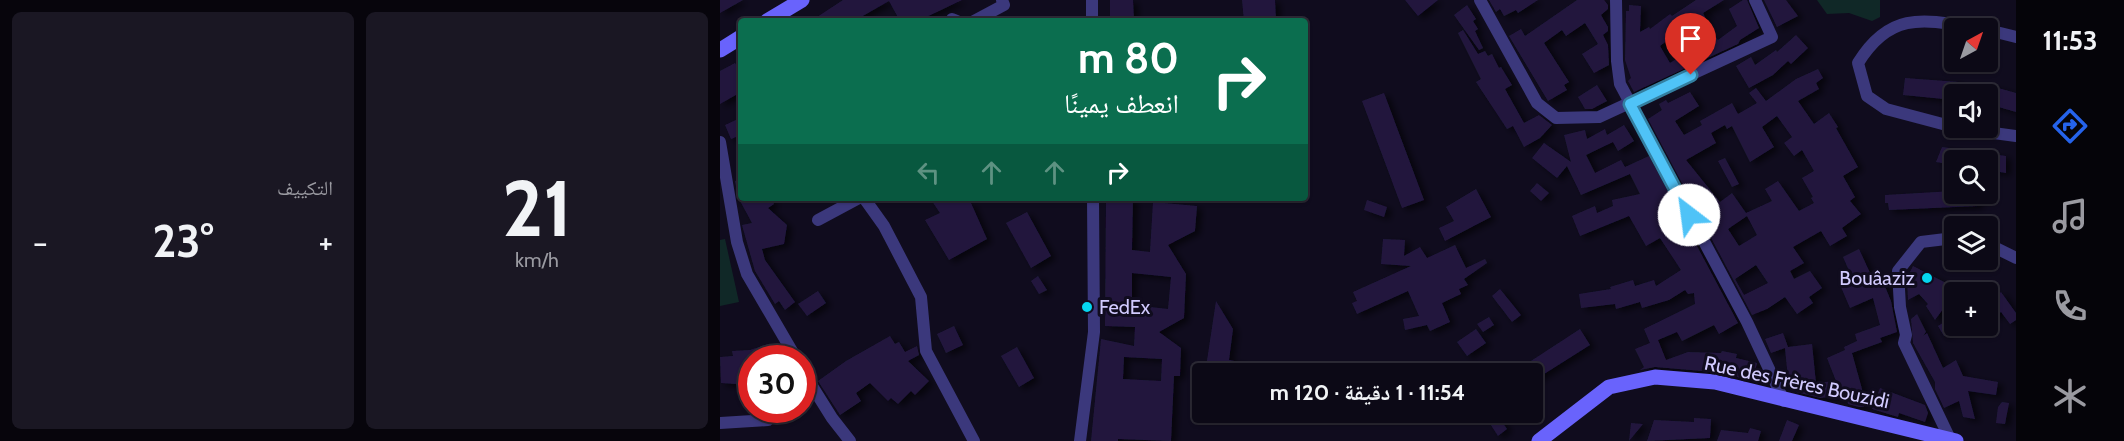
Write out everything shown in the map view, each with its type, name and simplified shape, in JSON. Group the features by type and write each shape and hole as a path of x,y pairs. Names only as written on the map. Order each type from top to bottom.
{"main road":[{"path":"772,18 802,0"},
{"path":"720,50 738,39"},
{"name":"Rue des Frères Bouzidi","path":"1539,441 1609,387 1655,377 1714,382 1932,438 1953,441"}],"street":[{"path":"980,18 1004,5 1002,0"},
{"path":"1092,0 1092,18"},
{"path":"1480,0 1537,103 1556,118 1599,117 1772,37 1755,0"},
{"path":"1616,0 1617,61 1620,84 1747,322 1784,401"},
{"path":"1944,23 1911,22 1894,26 1872,41 1858,63 1867,96 1886,109 1944,124"},
{"path":"1998,32 2016,37"},
{"path":"1998,133 2016,136"},
{"path":"720,142 737,242 747,274 788,345"},
{"path":"818,220 853,201"},
{"path":"866,201 884,226 921,297 926,351 974,441"},
{"path":"1080,441 1094,332 1093,201"},
{"path":"1944,239 1921,242 1899,271 1900,307 1906,335 1904,343 1953,441"},
{"path":"1998,249 2016,258"},
{"path":"816,392 850,441"},
{"path":"720,423 738,422"}],"green space":[{"path":"1817,0 1880,0 1880,17 1872,21 1849,13 1827,14"},
{"path":"725,239 739,302 720,306 720,240"}],"building":[{"path":"720,0 743,0 720,13"},
{"path":"843,0 962,0 924,18 898,18 889,1 859,18 816,18"},
{"path":"1110,0 1133,0 1134,18 1110,18"},
{"path":"1242,0 1275,0 1276,18 1244,18"},
{"path":"1405,0 1438,0 1418,16"},
{"path":"1489,0 1538,0 1518,13 1516,10 1504,16 1500,9 1496,12"},
{"path":"1577,0 1604,0 1608,5 1608,9 1601,15 1608,27 1608,31 1603,35 1608,45 1609,65 1594,73 1582,54 1598,44 1585,23 1566,36 1562,30 1544,43 1569,82 1564,85 1567,90 1548,101 1509,36 1521,29 1525,36"},
{"path":"1696,0 1724,0 1703,13 1706,19 1685,33 1682,29 1660,46 1670,63 1689,51 1696,50 1715,36 1718,40 1737,26 1729,9 1743,0 1747,0 1759,28 1740,40 1738,44 1634,92 1628,81 1631,78 1625,60 1626,11 1629,11 1629,5 1641,6 1640,32 1649,27 1650,29 1670,14 1672,16"},
{"path":"1764,0 1786,0 1798,16 1777,27"},
{"path":"1467,5 1476,19 1473,21 1478,29 1475,31 1483,48 1479,50 1454,15"},
{"path":"1463,30 1478,54 1485,51 1488,56 1492,54 1499,68 1501,67 1512,85 1505,89 1524,123 1539,115 1552,125 1540,138 1524,147 1513,126 1507,129 1476,82 1481,79 1458,33"},
{"path":"1796,35 1808,48 1791,64 1788,61 1773,75 1749,88 1736,66 1751,57 1755,65 1776,50 1777,52"},
{"path":"735,63 738,68 738,94 720,104 720,71"},
{"path":"1818,69 1823,78 1816,83 1819,89 1798,101 1814,124 1829,113 1838,127 1836,128 1858,167 1843,176 1855,197 1850,201 1861,214 1842,228 1847,236 1830,246 1821,231 1793,247 1804,263 1790,271 1794,279 1810,271 1822,288 1809,297 1813,303 1797,314 1785,297 1767,309 1752,315 1648,119 1662,110 1659,104 1666,100 1668,103 1690,92 1699,106 1675,121 1684,135 1702,125 1700,121 1732,103 1738,114 1757,103 1749,93 1756,88 1766,101 1796,79","holes":["1777,116 1792,137 1784,143 1794,156 1802,150 1814,171 1802,178 1814,203 1799,211 1778,181 1765,189 1772,201 1746,213 1732,193 1720,202 1686,160 1716,143 1711,133 1725,125 1727,129 1732,126 1750,162 1774,147 1762,127","1747,216 1757,235 1739,246 1728,229","1756,265 1768,283 1744,295 1735,279"]},
{"path":"1905,78 1959,82 1959,84 1944,84 1944,99 1903,95"},
{"path":"1597,85 1607,101 1592,109 1585,109 1578,97"},
{"path":"1998,88 2016,93 2016,112 1998,107"},
{"path":"1384,93 1424,200 1402,208 1362,101"},
{"path":"736,120 738,136 731,139 725,125"},
{"path":"1624,125 1634,141 1618,151 1613,142 1586,155 1595,173 1621,160 1625,167 1649,156 1738,323 1719,334 1714,325 1682,341 1677,332 1658,340 1666,360 1688,352 1721,353 1722,351 1737,354 1736,358 1757,363 1753,381 1733,376 1734,370 1715,365 1714,372 1655,367 1640,370 1644,367 1635,349 1650,343 1644,329 1695,304 1694,293 1688,294 1685,290 1669,300 1642,308 1640,302 1616,309 1615,304 1581,308 1579,294 1611,289 1610,287 1633,280 1635,286 1654,280 1656,286 1681,270 1660,238 1646,246 1629,216 1580,236 1572,216 1595,206 1597,213 1613,206 1612,200 1640,194 1630,174 1581,195 1567,166 1557,178 1532,158 1544,143 1571,162 1564,135 1585,130 1587,139 1605,129 1607,135"},
{"path":"1942,147 1963,150 1944,150 1944,163 1936,162"},
{"path":"1998,155 2006,156 2006,173 1998,172"},
{"path":"1725,158 1739,184 1732,187 1718,161"},
{"path":"738,180 738,197 735,181"},
{"path":"1537,183 1549,193 1541,201 1530,191"},
{"path":"1476,189 1491,217 1445,241 1439,228 1454,221 1446,207"},
{"path":"1944,192 1944,204 1978,204 1978,206 1889,210 1888,203 1885,203 1885,195"},
{"path":"1367,200 1387,207 1384,217 1364,210"},
{"path":"740,201 772,201 774,204 768,208 787,225 784,244 762,249 765,260 795,302 785,310 779,301 775,304 755,271 742,225 752,223"},
{"path":"932,201 971,203 987,239 949,260 925,220 940,213"},
{"path":"1106,201 1133,201 1132,250 1150,252 1153,202 1197,206 1195,231 1168,245 1186,274 1184,318 1159,332 1181,348 1180,376 1174,376 1171,441 1118,439 1118,441 1091,441 1101,339 1134,346 1135,327 1105,326","holes":["1132,273 1171,277 1168,309 1132,305","1124,357 1162,359 1161,381 1123,379"]},
{"path":"1027,212 1051,256 1031,268 1006,223"},
{"path":"1383,239 1405,240 1404,256 1420,247 1427,258 1455,245 1466,268 1485,259 1487,263 1464,279 1468,285 1459,289 1461,294 1442,303 1450,322 1430,331 1427,325 1405,330 1403,319 1419,316 1408,291 1357,314 1352,303 1357,301 1353,292 1411,266 1381,264"},
{"path":"1859,249 1871,275 1879,272 1891,301 1897,332 1880,338 1882,342 1852,353 1862,389 1864,407 1848,404 1846,395 1820,398 1796,392 1794,378 1788,379 1785,348 1771,353 1765,339 1783,333 1788,347 1812,344 1816,383 1836,381 1827,358 1845,350 1844,347 1857,341 1855,334 1880,325 1873,298 1850,308 1841,287 1854,282 1843,257"},
{"path":"1913,266 1944,282 1944,308 1935,320 1926,306 1928,304 1919,294 1908,300 1907,278"},
{"path":"1038,276 1047,290 1039,294 1031,281"},
{"path":"1500,289 1521,315 1512,322 1492,296"},
{"path":"818,291 826,303 807,316 798,304"},
{"path":"2001,292 2016,313 2016,320 2010,324 2001,312 1998,314 1998,295"},
{"path":"1216,301 1233,329 1229,360 1245,363 1207,363"},
{"path":"1917,314 1926,332 1923,336 1927,333 1943,368 1956,360 1963,376 1998,382 1996,395 1968,391 1975,419 1963,417 1959,401 1944,408 1935,389 1935,382 1913,343 1911,319"},
{"path":"1489,317 1494,325 1483,332 1477,324"},
{"path":"1944,322 1944,336 1938,326"},
{"path":"954,326 963,345 946,353 937,334"},
{"path":"1476,329 1486,343 1467,356 1457,342"},
{"path":"1580,329 1590,345 1543,375 1543,363 1528,363"},
{"path":"890,336 895,344 899,342 905,352 917,346 919,355 908,361 929,381 915,395 911,391 898,404 891,398 888,401 870,383 856,393 861,401 840,415 818,381 846,361"},
{"path":"1017,347 1034,378 1019,387 1001,356"},
{"path":"732,351 738,351 738,384 721,383 720,357 733,356"},
{"path":"1880,388 1925,405 1928,413 1925,422 1899,413 1898,417 1872,409"},
{"path":"2002,402 2009,403 2005,424 1996,423 1998,407"},
{"path":"1694,418 1711,419 1710,438 1647,441 1654,420 1694,422"},
{"path":"1787,420 1799,425 1792,441 1779,441"},
{"path":"1490,423 1503,423 1507,429 1498,436"},
{"path":"1631,423 1643,424 1629,441"},
{"path":"1750,428 1761,431 1758,441 1717,441 1721,430 1748,433"}],"place":[{"name":"Bouâaziz","path":"1927,278"},
{"name":"FedEx","path":"1087,307"}],"route":[{"path":"1689,215 1630,104 1691,75"}]}
